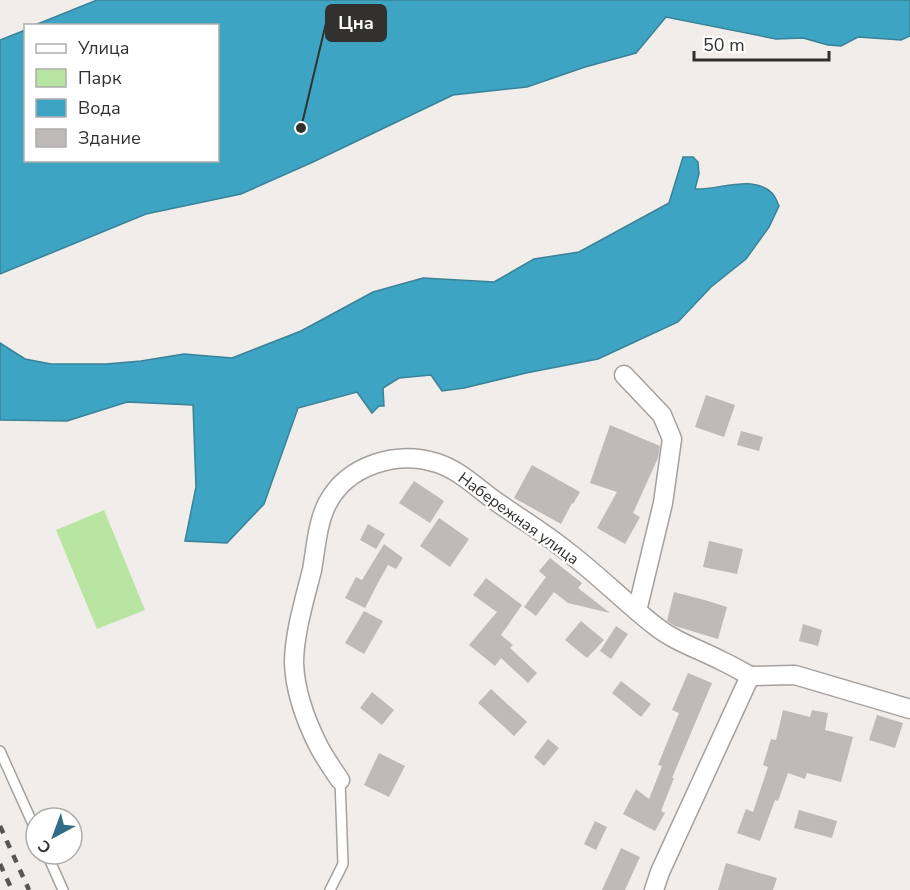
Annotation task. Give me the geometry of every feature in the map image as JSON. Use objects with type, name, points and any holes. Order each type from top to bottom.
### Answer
[{"type":"street","points":[[624,375],[662,415],[672,440],[663,503],[637,611]]},
{"type":"street","name":"Набережная улица","points":[[339,780],[318,746],[300,701],[294,664],[296,640],[319,527],[328,503],[343,483],[357,471],[372,464],[422,460],[460,474],[567,551],[671,638],[750,676]]},
{"type":"street","points":[[654,890],[660,872],[750,676],[795,675],[910,709]]},
{"type":"lane","points":[[0,751],[25,806]]},
{"type":"lane","points":[[330,890],[343,864],[339,780]]},
{"type":"lane","points":[[52,866],[63,890]]},
{"type":"green space","points":[[104,510],[145,610],[97,629],[56,530]]},
{"type":"water","points":[[97,0],[910,0],[910,36],[901,40],[858,37],[841,46],[803,38],[776,39],[666,17],[636,53],[585,67],[527,87],[453,95],[241,194],[146,214],[0,274],[0,40],[24,30],[24,162],[219,162],[219,24],[37,24]]},
{"type":"water","points":[[683,157],[693,157],[698,162],[699,174],[695,189],[755,184],[772,193],[779,206],[769,227],[746,259],[711,287],[678,322],[598,359],[464,388],[442,391],[431,375],[399,378],[383,388],[384,406],[379,406],[372,413],[357,392],[298,408],[264,504],[227,543],[185,541],[196,487],[193,405],[127,402],[67,421],[0,420],[0,343],[25,359],[51,364],[106,364],[184,354],[232,358],[301,331],[373,292],[423,278],[494,282],[534,259],[579,252],[669,203]]},
{"type":"building","points":[[706,395],[735,405],[724,437],[695,427]]},
{"type":"building","points":[[610,425],[660,446],[658,458],[633,513],[640,517],[625,544],[597,528],[617,492],[590,483]]},
{"type":"building","points":[[741,431],[763,437],[759,451],[737,445]]},
{"type":"building","points":[[532,465],[580,492],[561,524],[514,498]]},
{"type":"building","points":[[414,481],[444,501],[430,523],[399,503]]},
{"type":"building","points":[[439,518],[469,539],[450,567],[420,546]]},
{"type":"building","points":[[368,524],[385,534],[376,549],[360,540]]},
{"type":"building","points":[[709,541],[743,549],[737,574],[703,567]]},
{"type":"building","points":[[384,544],[403,558],[396,569],[388,565],[365,608],[345,598],[356,577],[362,580]]},
{"type":"building","points":[[550,558],[582,583],[578,588],[610,613],[568,603],[554,592],[536,616],[524,607],[546,577],[539,571]]},
{"type":"building","points":[[486,578],[522,605],[501,635],[513,645],[510,648],[537,673],[528,683],[501,658],[495,666],[469,645],[497,612],[473,595]]},
{"type":"building","points":[[674,592],[727,607],[718,639],[675,626],[667,621]]},
{"type":"building","points":[[364,611],[383,621],[364,654],[345,643]]},
{"type":"building","points":[[581,621],[604,640],[587,658],[565,640]]},
{"type":"building","points":[[803,624],[822,630],[818,646],[799,641]]},
{"type":"building","points":[[616,626],[628,634],[611,659],[600,651]]},
{"type":"building","points":[[688,673],[712,683],[672,778],[674,778],[661,811],[665,813],[655,831],[623,814],[636,789],[649,799],[662,766],[658,765],[679,713],[672,710]]},
{"type":"building","points":[[621,681],[651,704],[641,717],[612,693]]},
{"type":"building","points":[[491,689],[527,722],[514,736],[478,703]]},
{"type":"building","points":[[372,692],[394,710],[382,725],[360,708]]},
{"type":"building","points":[[783,710],[810,717],[812,710],[828,713],[825,730],[853,737],[841,782],[807,773],[805,779],[788,773],[760,841],[737,833],[746,809],[753,812],[768,767],[763,765],[771,739],[776,740]]},
{"type":"building","points":[[877,715],[903,723],[895,748],[869,740]]},
{"type":"building","points":[[548,739],[559,748],[544,766],[534,757]]},
{"type":"building","points":[[379,753],[405,766],[389,797],[364,785]]},
{"type":"building","points":[[799,810],[837,821],[832,838],[794,828]]},
{"type":"building","points":[[595,821],[607,827],[596,850],[584,844]]},
{"type":"building","points":[[621,848],[640,857],[625,890],[602,890]]},
{"type":"building","points":[[726,863],[777,878],[773,890],[718,890]]},
{"type":"railway","points":[[0,826],[29,890]]},
{"type":"railway","points":[[0,864],[12,890]]},
{"type":"place","name":"Цна","points":[[301,128]]}]
